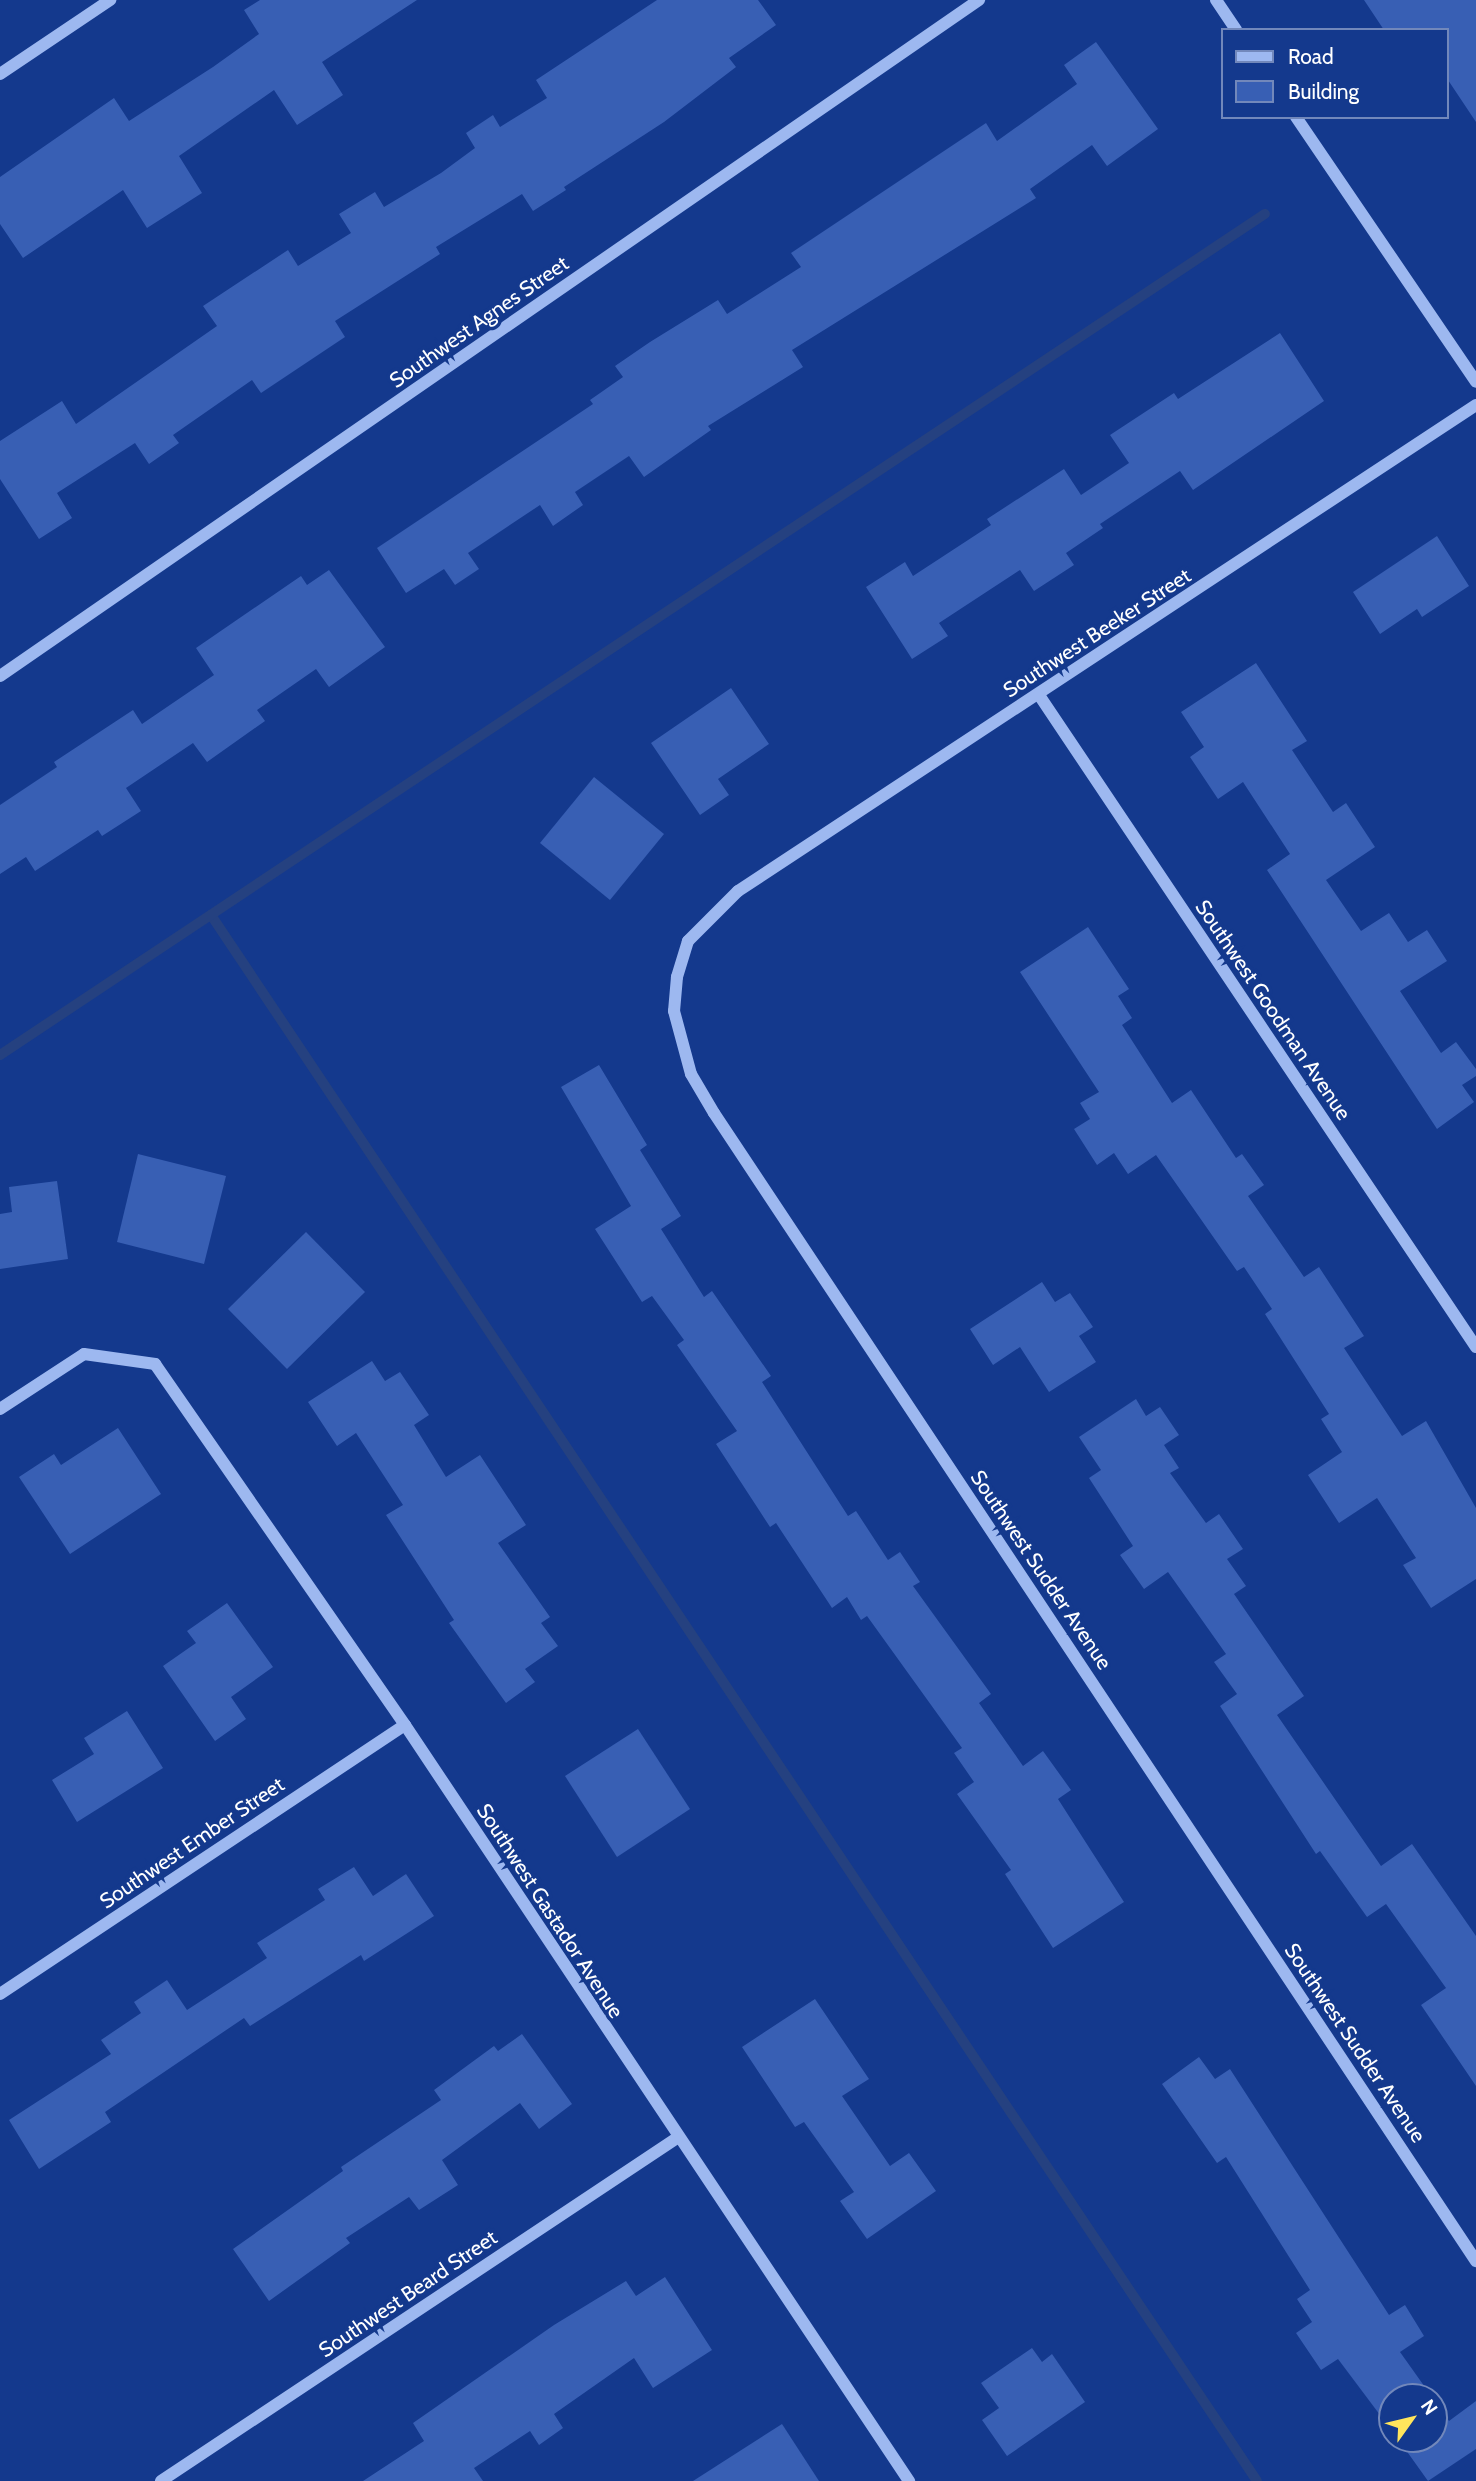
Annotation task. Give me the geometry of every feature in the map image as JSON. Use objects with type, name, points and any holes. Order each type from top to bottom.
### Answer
[{"type":"street","points":[[0,74],[110,0]]},
{"type":"street","name":"Southwest Agnes Street","points":[[0,676],[979,0]]},
{"type":"street","points":[[1216,0],[1235,28]]},
{"type":"street","points":[[1297,119],[1476,382]]},
{"type":"street","name":"Southwest Beeker Street","points":[[738,891],[1476,405]]},
{"type":"street","name":"Southwest Goodman Avenue","points":[[1039,695],[1476,1347]]},
{"type":"street","name":"Southwest Sudder Avenue","points":[[738,891],[688,941],[677,977],[674,1011],[691,1073],[1476,2261]]},
{"type":"street","name":"Southwest Gastador Avenue","points":[[0,1409],[84,1354],[155,1364],[405,1725],[677,2138],[909,2481]]},
{"type":"street","name":"Southwest Ember Street","points":[[0,1994],[405,1725]]},
{"type":"street","name":"Southwest Beard Street","points":[[161,2481],[677,2138]]},
{"type":"building","points":[[260,0],[417,0],[322,62],[343,95],[297,125],[274,90],[179,156],[202,193],[147,228],[123,190],[23,258],[0,224],[0,177],[114,98],[129,121],[213,67],[259,34],[244,10]]},
{"type":"building","points":[[657,0],[758,0],[776,25],[729,58],[736,67],[664,122],[564,187],[566,190],[533,211],[522,194],[436,247],[440,254],[335,321],[345,337],[261,393],[252,380],[173,435],[179,443],[149,464],[135,443],[57,493],[72,518],[39,539],[0,479],[0,441],[62,401],[76,424],[217,326],[203,306],[288,250],[298,266],[351,233],[339,214],[375,192],[384,207],[441,173],[475,148],[466,133],[493,115],[500,127],[547,98],[536,80]]},
{"type":"building","points":[[1364,0],[1476,0],[1476,122],[1448,80],[1448,28],[1383,28]]},
{"type":"building","points":[[1096,42],[1158,129],[1107,166],[1092,145],[1030,189],[1036,198],[792,350],[803,367],[708,426],[711,430],[644,477],[629,456],[575,492],[583,505],[553,526],[540,505],[468,553],[479,569],[455,585],[444,569],[406,593],[377,548],[593,404],[590,400],[623,377],[615,366],[650,342],[718,300],[727,314],[801,267],[791,253],[986,123],[997,141],[1077,84],[1064,65]]},
{"type":"building","points":[[1280,333],[1324,401],[1193,490],[1180,471],[1100,524],[1103,528],[1066,553],[1074,565],[1034,591],[1020,570],[939,623],[948,636],[912,659],[866,587],[905,562],[913,576],[991,525],[987,519],[1064,469],[1081,495],[1129,463],[1110,435],[1174,393],[1178,399]]},
{"type":"building","points":[[1437,536],[1469,586],[1422,617],[1417,609],[1380,634],[1353,592]]},
{"type":"building","points":[[329,570],[385,647],[329,687],[316,669],[257,710],[265,721],[207,762],[193,743],[126,788],[141,811],[102,836],[98,830],[35,871],[26,857],[0,874],[0,805],[57,767],[54,762],[133,710],[142,724],[214,675],[196,648],[301,576],[307,585]]},
{"type":"building","points":[[1256,663],[1307,741],[1292,750],[1333,812],[1346,803],[1375,847],[1326,880],[1361,931],[1389,913],[1408,942],[1427,930],[1447,961],[1400,991],[1441,1053],[1456,1042],[1476,1069],[1476,1076],[1462,1085],[1474,1102],[1437,1129],[1267,870],[1290,854],[1243,782],[1218,799],[1190,757],[1204,747],[1181,712]]},
{"type":"building","points":[[731,688],[769,744],[718,779],[729,795],[700,815],[651,743]]},
{"type":"building","points":[[594,777],[664,834],[610,900],[540,843]]},
{"type":"building","points":[[1088,927],[1129,989],[1118,996],[1132,1018],[1122,1025],[1172,1103],[1191,1090],[1236,1158],[1242,1154],[1264,1185],[1248,1196],[1304,1277],[1319,1267],[1364,1336],[1344,1348],[1402,1436],[1426,1421],[1476,1508],[1476,1579],[1431,1608],[1403,1565],[1416,1558],[1377,1498],[1339,1523],[1308,1475],[1342,1452],[1321,1419],[1329,1414],[1265,1314],[1272,1309],[1244,1267],[1237,1271],[1156,1155],[1128,1174],[1114,1153],[1097,1165],[1074,1129],[1090,1119],[1080,1103],[1099,1092],[1020,972]]},
{"type":"building","points":[[599,1065],[647,1145],[640,1150],[681,1216],[661,1229],[704,1297],[712,1291],[771,1376],[762,1382],[848,1516],[856,1511],[888,1560],[900,1552],[920,1582],[913,1586],[991,1694],[979,1703],[1023,1766],[1043,1751],[1071,1790],[1058,1799],[1124,1902],[1053,1948],[1005,1874],[1011,1870],[957,1794],[974,1782],[954,1753],[962,1748],[867,1616],[861,1620],[847,1597],[832,1608],[776,1523],[770,1527],[716,1444],[737,1431],[677,1345],[684,1340],[652,1296],[642,1302],[595,1229],[631,1206],[561,1087]]},
{"type":"building","points":[[138,1154],[226,1176],[204,1264],[117,1242]]},
{"type":"building","points":[[57,1181],[68,1259],[0,1269],[0,1214],[12,1212],[9,1187]]},
{"type":"building","points":[[306,1232],[365,1292],[287,1369],[228,1309]]},
{"type":"building","points":[[1042,1282],[1055,1302],[1070,1293],[1093,1327],[1079,1336],[1096,1362],[1049,1392],[1020,1347],[993,1365],[970,1329]]},
{"type":"building","points":[[372,1361],[385,1381],[400,1372],[429,1415],[414,1425],[446,1477],[480,1455],[526,1525],[498,1543],[550,1617],[541,1623],[558,1646],[525,1669],[535,1682],[506,1703],[449,1623],[454,1620],[386,1515],[403,1505],[356,1433],[337,1446],[308,1402]]},
{"type":"building","points":[[1136,1399],[1146,1416],[1160,1407],[1179,1435],[1164,1445],[1179,1468],[1170,1473],[1206,1523],[1219,1514],[1243,1549],[1227,1559],[1246,1586],[1234,1594],[1304,1696],[1277,1715],[1381,1866],[1412,1844],[1476,1936],[1476,2086],[1421,2005],[1446,1988],[1386,1904],[1367,1917],[1320,1851],[1316,1854],[1220,1706],[1237,1694],[1214,1662],[1226,1654],[1168,1572],[1144,1589],[1120,1555],[1133,1546],[1089,1478],[1101,1470],[1079,1437]]},
{"type":"building","points":[[118,1428],[161,1494],[70,1554],[19,1477],[54,1454],[61,1465]]},
{"type":"building","points":[[227,1603],[273,1667],[231,1697],[246,1719],[215,1741],[163,1666],[196,1643],[187,1631]]},
{"type":"building","points":[[127,1711],[163,1768],[77,1822],[52,1780],[94,1754],[84,1738]]},
{"type":"building","points":[[638,1729],[690,1809],[617,1857],[565,1776]]},
{"type":"building","points":[[354,1867],[373,1896],[406,1874],[434,1916],[364,1961],[361,1955],[250,2026],[244,2018],[105,2112],[111,2122],[39,2169],[9,2120],[111,2054],[101,2040],[141,2013],[134,2002],[167,1980],[187,2010],[267,1958],[257,1943],[325,1900],[318,1889]]},
{"type":"building","points":[[815,1999],[869,2079],[842,2096],[890,2166],[909,2153],[936,2191],[867,2239],[840,2201],[854,2192],[804,2122],[795,2127],[742,2047]]},
{"type":"building","points":[[522,2034],[572,2104],[539,2129],[520,2103],[442,2160],[458,2185],[419,2210],[409,2197],[346,2238],[350,2243],[269,2301],[233,2249],[343,2171],[341,2167],[441,2100],[434,2090],[494,2046],[498,2051]]},
{"type":"building","points":[[1199,2057],[1215,2079],[1230,2069],[1389,2315],[1405,2305],[1424,2336],[1400,2352],[1422,2383],[1378,2383],[1378,2412],[1338,2359],[1321,2370],[1296,2333],[1312,2322],[1297,2299],[1310,2290],[1226,2157],[1217,2163],[1162,2084]]},
{"type":"building","points":[[665,2277],[712,2350],[653,2388],[634,2358],[554,2414],[563,2428],[539,2445],[530,2431],[474,2468],[483,2481],[363,2481],[424,2441],[413,2423],[554,2325],[626,2281],[636,2296]]},
{"type":"building","points":[[1032,2348],[1042,2362],[1052,2354],[1085,2402],[1007,2456],[982,2420],[999,2408],[981,2383]]},
{"type":"building","points":[[1476,2401],[1476,2449],[1428,2481],[1408,2453],[1448,2453],[1448,2420]]},
{"type":"building","points":[[782,2424],[819,2481],[693,2481]]},
{"type":"waterway","points":[[0,1055],[1265,214]]},
{"type":"waterway","points":[[211,915],[1257,2481]]}]
